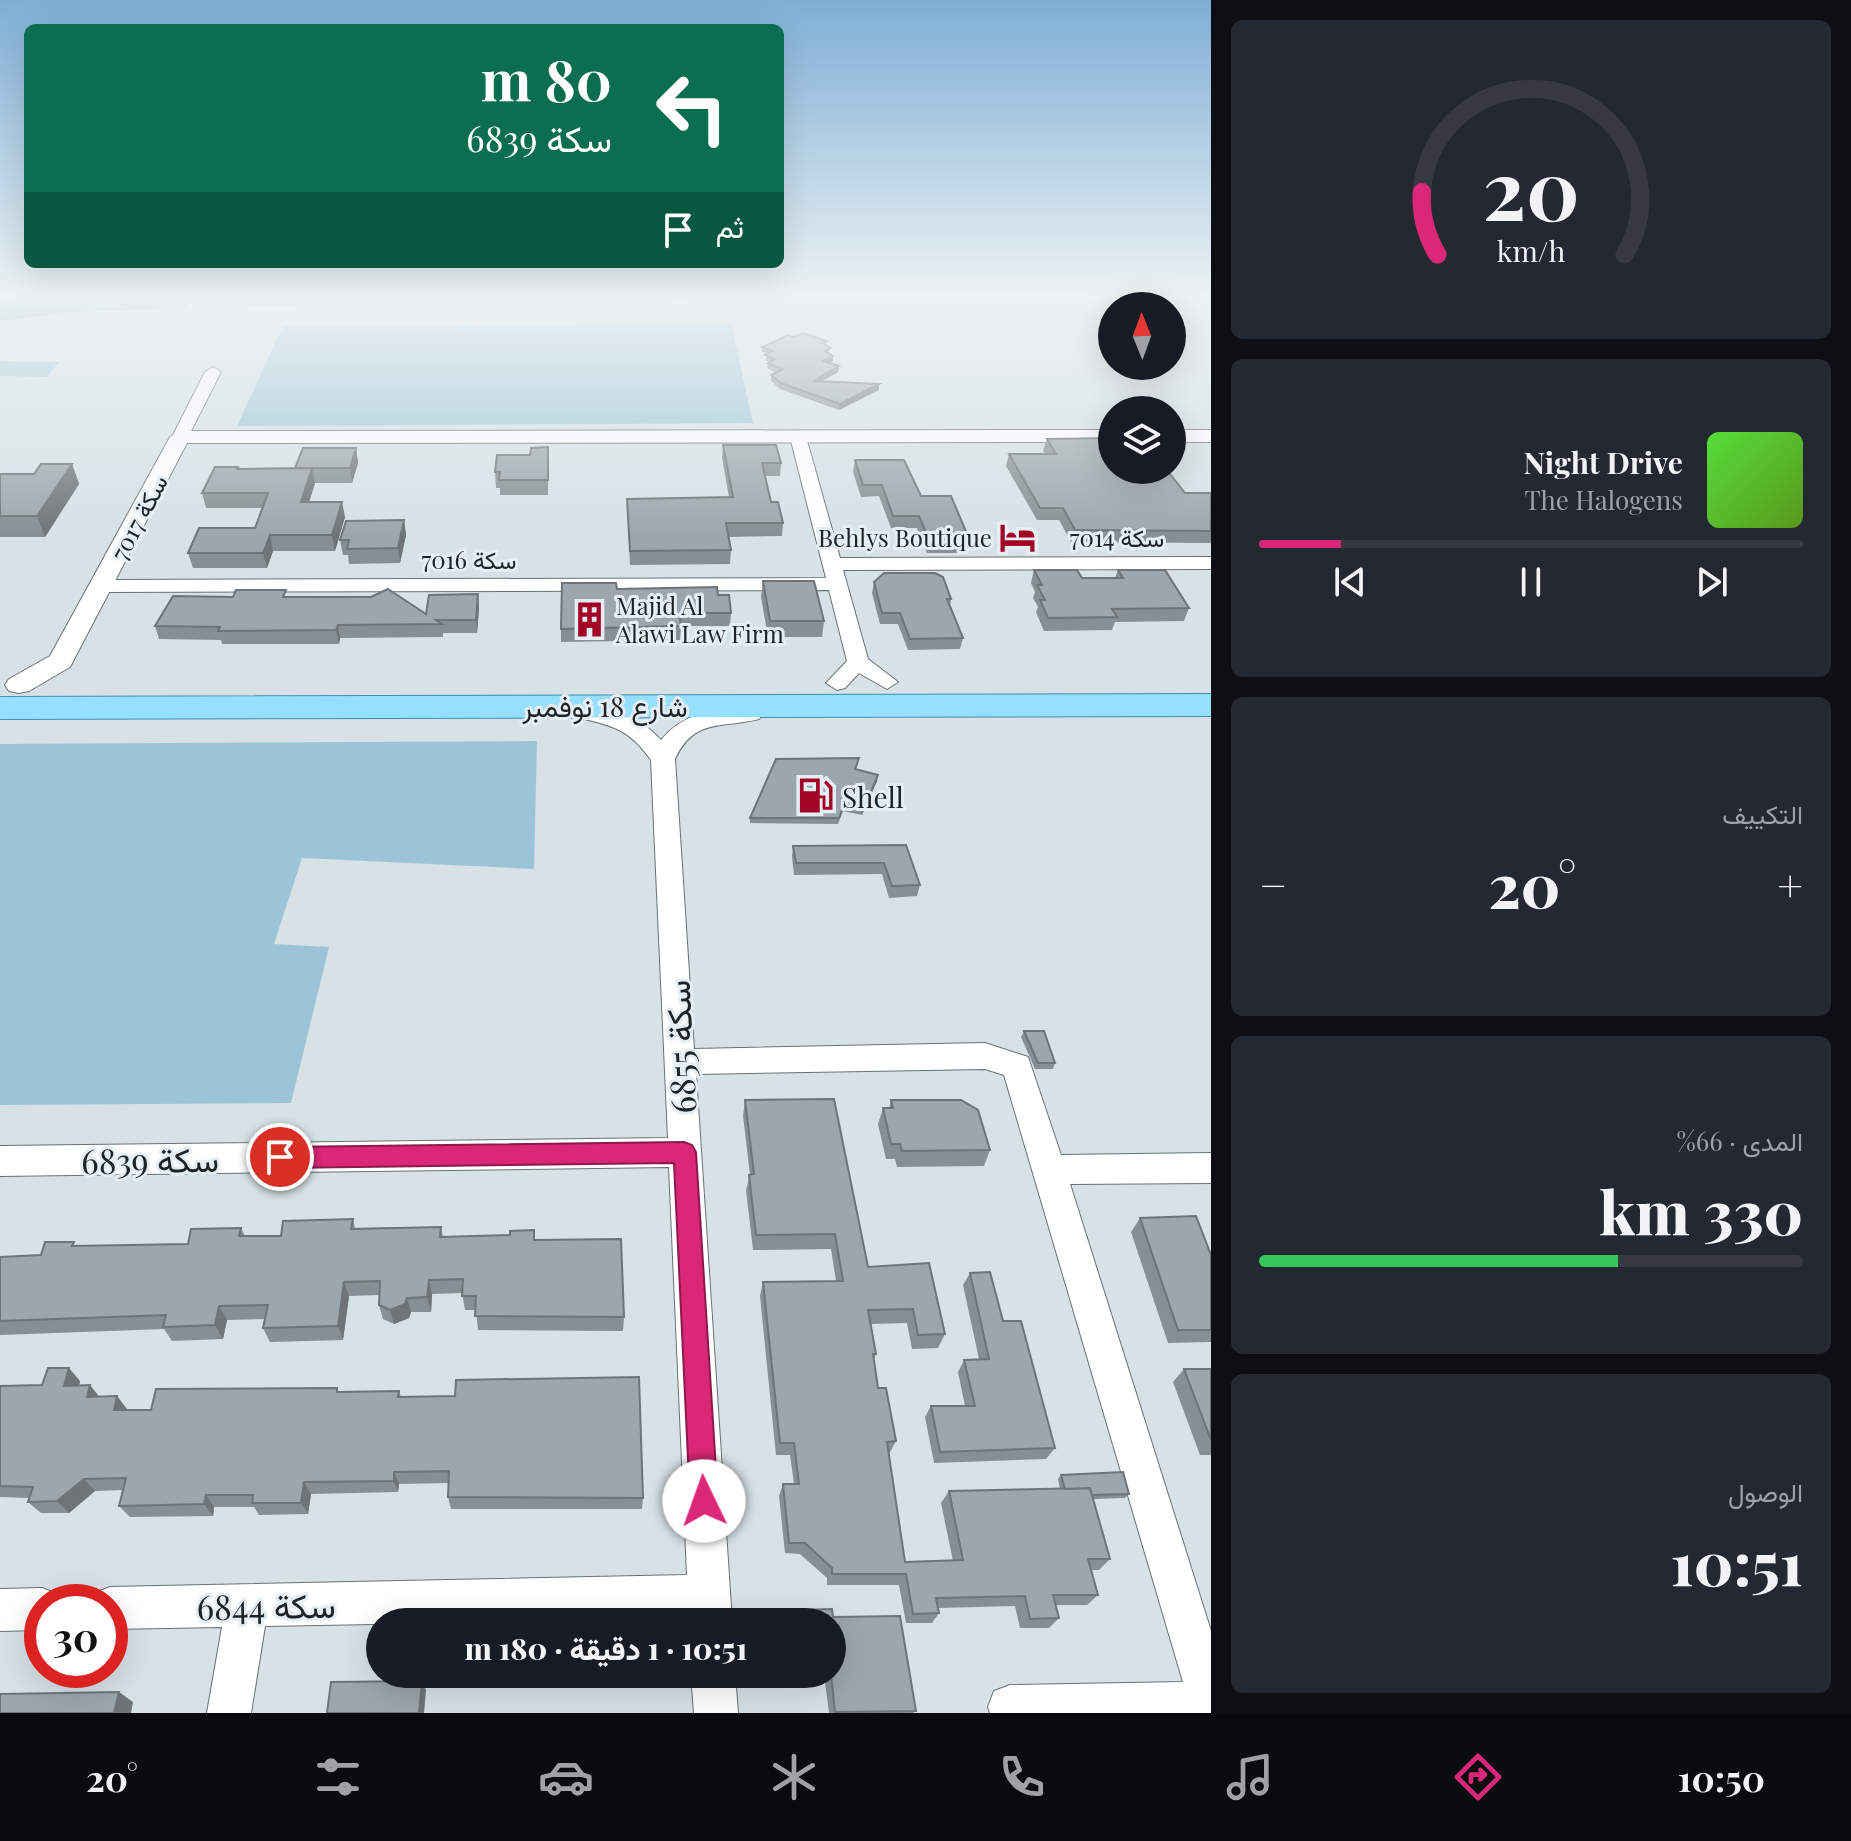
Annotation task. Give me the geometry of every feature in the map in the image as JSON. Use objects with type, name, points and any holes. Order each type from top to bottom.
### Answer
[{"type":"main road","name":"شارع 18 نوفمبر","points":[[6,692],[69,673],[854,683],[1211,682]]},
{"type":"main road","name":"شارع 18 نوفمبر","points":[[6,692],[457,705],[854,683],[1211,705]]},
{"type":"street","name":"سكة 7017","points":[[69,673],[101,586],[211,376]]},
{"type":"street","points":[[180,437],[1098,436]]},
{"type":"street","points":[[1186,436],[1211,436]]},
{"type":"street","points":[[663,759],[671,738],[700,719],[854,683],[837,584],[798,437]]},
{"type":"street","name":"سكة 7014","points":[[832,564],[1211,563]]},
{"type":"street","name":"سكة 7016","points":[[101,586],[837,584]]},
{"type":"street","points":[[457,705],[588,712],[627,721],[649,738],[663,759]]},
{"type":"street","name":"سكة 6855","points":[[663,759],[710,1608]]},
{"type":"street","points":[[679,1062],[1001,1058],[1017,1066],[1211,1703],[1010,1707]]},
{"type":"street","name":"سكة 6839","points":[[0,1161],[684,1152]]},
{"type":"street","points":[[1049,1170],[1211,1168]]},
{"type":"street","points":[[229,1713],[247,1605]]},
{"type":"street","name":"سكة 6844","points":[[128,1608],[247,1605],[594,1608]]},
{"type":"street","points":[[0,1610],[24,1609]]},
{"type":"street","points":[[714,1688],[716,1713]]},
{"type":"shaded area","points":[[260,376],[743,376],[753,423],[237,426]]},
{"type":"shaded area","points":[[537,741],[534,869],[302,858],[274,944],[329,947],[291,1103],[0,1105],[0,744]]},
{"type":"building","points":[[772,376],[822,376],[814,381],[879,384],[840,404],[781,383]]},
{"type":"building","points":[[1098,438],[1098,484],[1178,484],[1185,493],[1211,493],[1211,531],[1075,530],[1063,508],[1040,508],[1009,454],[1056,454],[1047,439]]},
{"type":"building","points":[[723,445],[776,445],[781,463],[762,463],[771,502],[778,502],[783,523],[726,523],[731,550],[630,551],[627,499],[733,497]]},
{"type":"building","points":[[548,447],[548,480],[499,480],[500,472],[495,472],[497,455],[530,455],[531,448]]},
{"type":"building","points":[[303,448],[356,448],[350,468],[295,468]]},
{"type":"building","points":[[855,460],[904,460],[921,496],[951,496],[970,541],[930,541],[919,516],[893,516],[882,485],[863,485]]},
{"type":"building","points":[[41,464],[72,464],[37,516],[0,516],[0,474],[34,474]]},
{"type":"building","points":[[215,467],[312,468],[301,502],[342,502],[332,535],[270,535],[263,553],[188,553],[199,528],[255,528],[268,493],[202,493]]},
{"type":"building","points":[[404,520],[398,548],[347,549],[349,540],[340,540],[346,521]]},
{"type":"building","points":[[1034,570],[1077,570],[1082,578],[1123,578],[1118,570],[1165,570],[1189,608],[1112,609],[1117,617],[1048,618],[1040,600],[1045,600],[1037,585],[1042,585]]},
{"type":"building","points":[[884,573],[935,573],[943,577],[951,599],[947,599],[963,638],[910,639],[900,613],[882,613],[874,582]]},
{"type":"building","points":[[763,581],[814,581],[824,621],[770,621]]},
{"type":"building","points":[[562,583],[616,583],[617,589],[717,587],[718,595],[729,595],[731,613],[679,613],[681,626],[561,629]]},
{"type":"building","points":[[388,589],[426,614],[429,595],[478,594],[476,620],[436,620],[442,624],[338,625],[336,630],[218,631],[220,627],[155,626],[173,596],[233,597],[236,590],[286,590],[283,597],[371,597]]},
{"type":"building","name":"Shell","points":[[859,758],[855,769],[878,775],[863,810],[844,805],[839,818],[750,818],[776,759]]},
{"type":"building","points":[[906,845],[920,885],[892,886],[884,863],[796,863],[793,846]]},
{"type":"building","points":[[1024,1031],[1044,1031],[1055,1063],[1038,1063]]},
{"type":"building","points":[[834,1099],[868,1267],[929,1263],[945,1334],[918,1335],[913,1309],[868,1310],[878,1388],[886,1388],[896,1441],[887,1442],[905,1562],[963,1560],[949,1491],[1090,1488],[1110,1559],[1088,1559],[1098,1595],[1053,1595],[1059,1618],[1030,1619],[1025,1596],[936,1598],[939,1613],[913,1614],[906,1574],[832,1574],[832,1568],[805,1543],[789,1543],[783,1484],[799,1484],[794,1443],[780,1443],[763,1282],[843,1281],[835,1234],[756,1235],[749,1175],[754,1174],[745,1100]]},
{"type":"building","points":[[891,1100],[961,1100],[978,1110],[990,1150],[902,1151],[900,1144],[891,1144],[883,1108],[893,1108]]},
{"type":"building","points":[[1196,1216],[1211,1255],[1211,1330],[1178,1330],[1140,1218]]},
{"type":"building","points":[[353,1219],[351,1229],[441,1227],[440,1237],[510,1235],[510,1231],[534,1230],[534,1240],[621,1239],[624,1317],[475,1316],[476,1296],[462,1296],[463,1279],[429,1280],[427,1297],[407,1298],[405,1304],[390,1310],[379,1305],[380,1281],[344,1282],[338,1326],[263,1328],[268,1305],[219,1306],[215,1325],[163,1327],[166,1315],[0,1321],[0,1257],[41,1255],[45,1242],[74,1242],[72,1246],[188,1244],[191,1229],[241,1228],[239,1236],[281,1236],[283,1221]]},
{"type":"building","points":[[990,1272],[1003,1321],[1021,1321],[1055,1448],[940,1452],[931,1406],[975,1406],[964,1360],[989,1359],[970,1273]]},
{"type":"building","points":[[48,1368],[69,1368],[64,1386],[90,1385],[87,1397],[117,1396],[114,1410],[151,1410],[156,1389],[337,1388],[337,1392],[399,1391],[398,1397],[455,1396],[456,1380],[639,1377],[643,1498],[448,1497],[449,1471],[394,1472],[394,1481],[304,1482],[301,1503],[252,1503],[253,1495],[206,1495],[204,1504],[119,1506],[126,1478],[84,1479],[57,1501],[28,1502],[33,1487],[0,1486],[0,1386],[42,1385]]},
{"type":"building","points":[[1184,1369],[1211,1369],[1211,1440]]},
{"type":"building","points":[[1123,1472],[1129,1494],[1092,1495],[1090,1488],[1065,1489],[1061,1475]]},
{"type":"building","points":[[900,1616],[916,1711],[835,1712],[832,1688],[846,1688],[846,1617]]},
{"type":"building","points":[[331,1682],[366,1682],[366,1688],[421,1688],[419,1713],[327,1713]]},
{"type":"building","points":[[119,1692],[114,1713],[0,1713],[0,1694]]},
{"type":"place","name":"Behlys Boutique","points":[[1018,537]]},
{"type":"place","name":"Majid Al Alawi Law Firm","points":[[590,619]]},
{"type":"place","name":"Shell","points":[[816,796]]},
{"type":"route","points":[[280,1157],[684,1152],[704,1501]]}]
